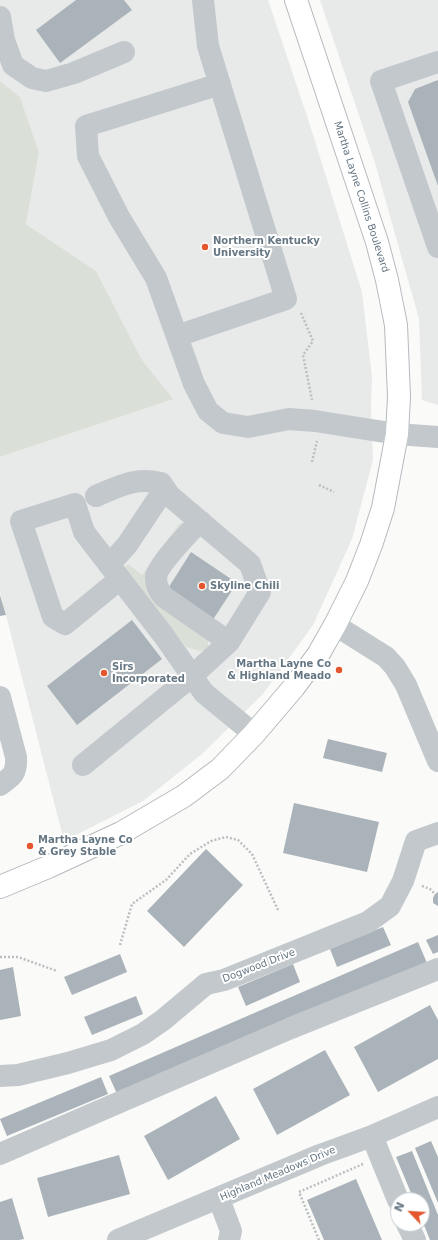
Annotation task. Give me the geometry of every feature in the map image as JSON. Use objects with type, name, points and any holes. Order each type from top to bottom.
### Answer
[{"type":"main road","name":"Martha Layne Collins Boulevard","points":[[0,888],[121,834],[184,796],[220,769],[254,734],[294,687],[318,655],[357,581],[374,538],[383,508],[397,434],[399,397],[396,332],[387,280],[377,242],[296,0]]},
{"type":"street","points":[[177,336],[286,299],[208,46],[202,0]]},
{"type":"street","points":[[0,17],[4,40],[13,65],[32,78],[46,81],[74,73],[124,52]]},
{"type":"street","points":[[438,62],[382,81],[438,248]]},
{"type":"street","points":[[220,84],[86,126],[88,156],[119,217],[156,278],[194,384],[208,411],[223,423],[248,427],[289,419],[315,421],[397,434],[438,437]]},
{"type":"street","points":[[83,764],[192,676],[229,642],[260,592],[250,564],[170,496],[161,483],[149,480],[128,482],[96,496]]},
{"type":"street","points":[[170,496],[158,497],[127,545],[114,572],[65,624],[53,618],[21,521],[75,504],[84,532],[114,572],[164,636],[204,693],[254,734]]},
{"type":"street","points":[[200,521],[166,560],[156,576],[157,588],[164,597],[229,642]]},
{"type":"street","points":[[335,625],[386,657],[395,667],[406,685],[438,762]]},
{"type":"street","points":[[0,697],[17,766],[13,776],[0,785]]},
{"type":"street","name":"Dogwood Drive","points":[[0,1076],[18,1075],[68,1063],[111,1050],[143,1034],[163,1020],[206,984],[224,980],[368,922],[390,906],[403,881],[416,841],[438,833]]},
{"type":"street","points":[[0,1154],[291,1028],[438,969]]},
{"type":"street","name":"Highland Meadows Drive","points":[[118,1240],[219,1199],[320,1155],[436,1113]]},
{"type":"street","points":[[372,1136],[382,1156],[395,1192]]},
{"type":"street","points":[[219,1199],[231,1231],[229,1240]]},
{"type":"path","points":[[299,306],[312,341],[303,355],[312,404]]},
{"type":"path","points":[[312,462],[318,436]]},
{"type":"path","points":[[319,485],[334,492]]},
{"type":"path","points":[[120,946],[132,904],[166,880],[190,854],[211,841],[226,837],[238,840],[252,854],[278,910]]},
{"type":"path","points":[[0,957],[18,957],[57,971]]},
{"type":"path","points":[[319,1240],[299,1192],[382,1156]]},
{"type":"shaded area","points":[[0,0],[268,0],[309,122],[362,292],[372,377],[371,407],[373,460],[352,539],[313,625],[263,694],[202,754],[143,801],[64,841],[0,592],[0,457],[172,399],[142,360],[96,271],[26,224],[39,152],[20,97],[0,81]]},
{"type":"shaded area","points":[[320,0],[438,0],[438,405],[422,400],[419,319],[375,163]]},
{"type":"shaded area","points":[[0,81],[20,97],[39,152],[26,224],[96,271],[142,360],[173,399],[0,457]]},
{"type":"shaded area","points":[[180,523],[184,523],[148,573],[208,638],[208,649],[200,651],[186,647],[124,568],[128,564],[142,575]]},
{"type":"building","points":[[76,0],[124,0],[132,10],[60,63],[36,30]]},
{"type":"building","points":[[438,80],[438,186],[408,102],[415,89]]},
{"type":"building","name":"Skyline Chili","points":[[191,552],[237,583],[212,621],[167,590]]},
{"type":"building","points":[[0,595],[6,615],[0,616]]},
{"type":"building","name":"Sirs Incorporated","points":[[132,620],[162,659],[77,725],[47,686]]},
{"type":"building","points":[[328,739],[387,753],[382,772],[323,758]]},
{"type":"building","points":[[294,803],[379,822],[367,872],[283,853]]},
{"type":"building","points":[[206,849],[243,885],[184,947],[147,911]]},
{"type":"building","points":[[438,892],[438,906],[433,903],[433,898]]},
{"type":"building","points":[[383,927],[391,945],[337,967],[330,949]]},
{"type":"building","points":[[438,935],[438,952],[433,954],[426,940]]},
{"type":"building","points":[[418,942],[427,963],[118,1096],[109,1076]]},
{"type":"building","points":[[120,954],[127,972],[72,995],[64,977]]},
{"type":"building","points":[[293,964],[300,982],[246,1006],[238,987]]},
{"type":"building","points":[[13,967],[21,1016],[0,1020],[0,970]]},
{"type":"building","points":[[136,996],[143,1014],[92,1035],[84,1017]]},
{"type":"building","points":[[430,1005],[438,1020],[438,1059],[378,1092],[354,1047]]},
{"type":"building","points":[[325,1050],[350,1095],[277,1135],[253,1089]]},
{"type":"building","points":[[101,1077],[108,1094],[7,1136],[0,1119]]},
{"type":"building","points":[[216,1096],[240,1139],[168,1180],[144,1136]]},
{"type":"building","points":[[431,1141],[438,1157],[438,1203],[415,1148]]},
{"type":"building","points":[[412,1151],[429,1192],[411,1192],[396,1157]]},
{"type":"building","points":[[119,1155],[130,1194],[48,1217],[37,1178]]},
{"type":"building","points":[[356,1179],[382,1240],[324,1240],[307,1200]]},
{"type":"building","points":[[430,1195],[438,1215],[438,1240],[430,1240],[427,1232],[430,1232]]},
{"type":"building","points":[[12,1198],[24,1239],[0,1240],[0,1202]]},
{"type":"place","name":"Northern Kentucky University","points":[[205,247]]},
{"type":"place","name":"Skyline Chili","points":[[202,586]]},
{"type":"place","name":"Martha Layne Co & Highland Meado","points":[[339,670]]},
{"type":"place","name":"Sirs Incorporated","points":[[104,673]]},
{"type":"place","name":"Martha Layne Co & Grey Stable","points":[[30,846]]}]
